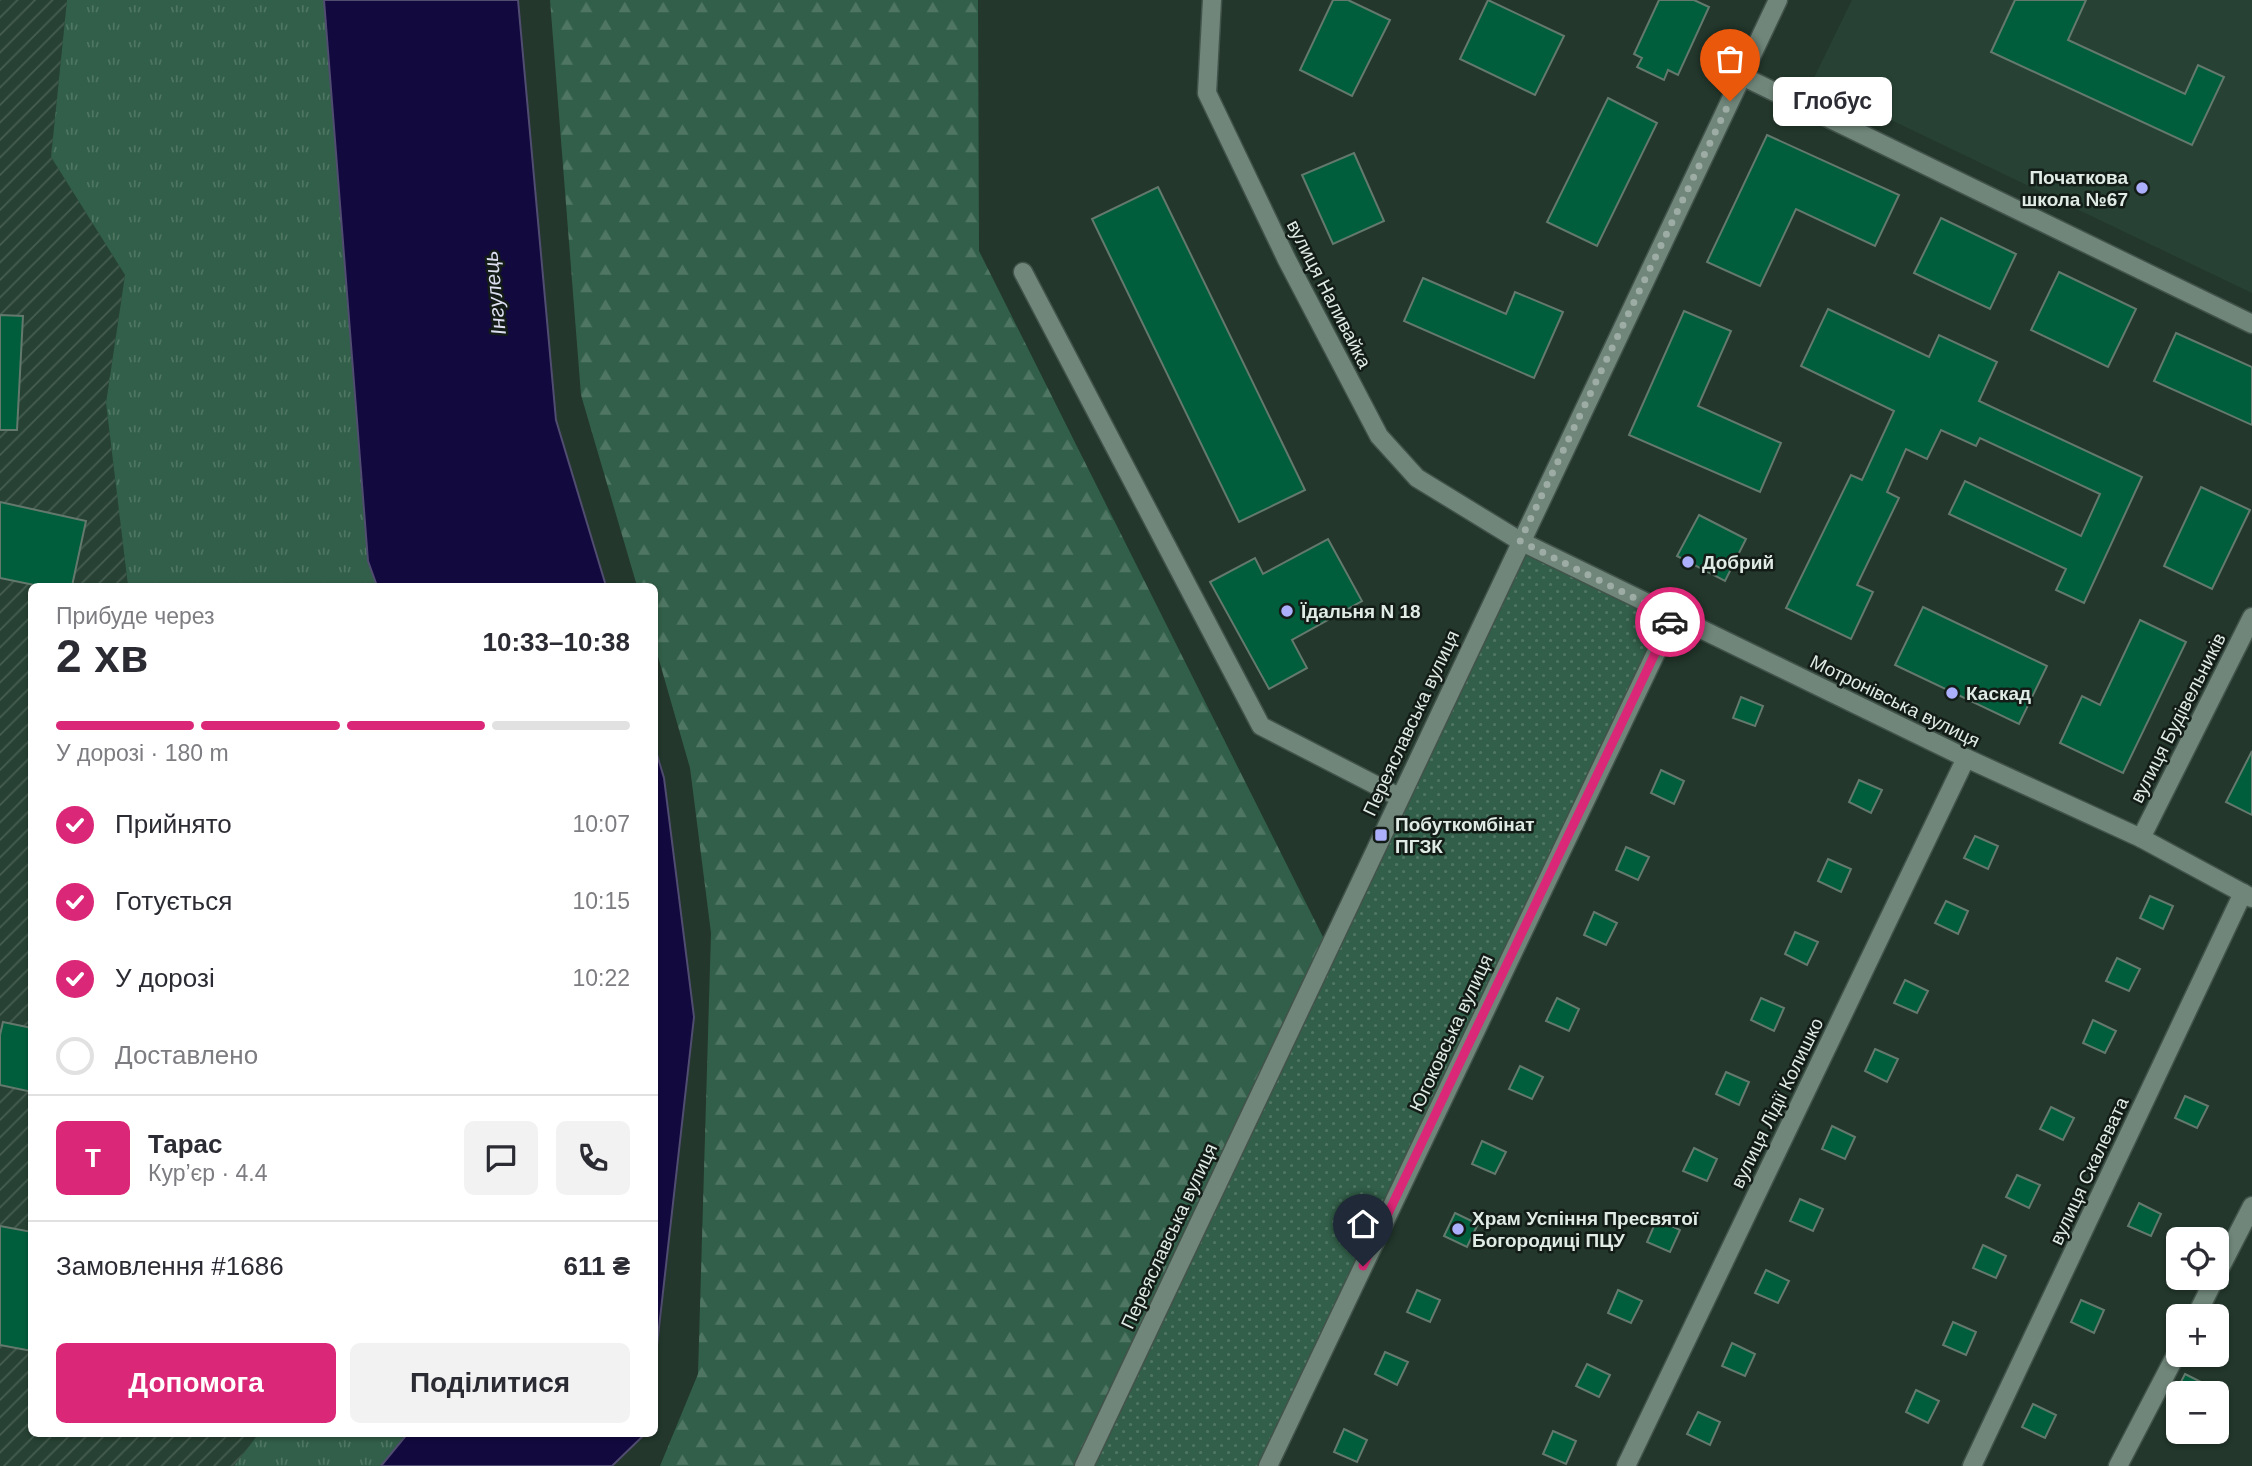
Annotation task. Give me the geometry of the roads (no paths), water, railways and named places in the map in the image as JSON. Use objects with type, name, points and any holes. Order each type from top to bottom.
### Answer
[{"type":"street","name":"вулиця Наливайка","points":[[1212,0],[1207,93],[1287,260],[1378,436],[1418,478],[1520,541]]},
{"type":"street","name":"Переяславська вулиця","points":[[1084,1466],[1778,0]]},
{"type":"street","points":[[1742,76],[2252,324]]},
{"type":"street","points":[[1023,272],[1261,726],[1399,797]]},
{"type":"street","name":"Мотронівська вулиця","points":[[1520,541],[1966,758],[2141,838],[2248,895]]},
{"type":"street","name":"Югоковська вулиця","points":[[1268,1466],[1673,617]]},
{"type":"street","name":"вулиця Будівельників","points":[[2141,838],[2252,617]]},
{"type":"street","name":"вулиця Лідії Колишко","points":[[1626,1466],[1966,758]]},
{"type":"street","name":"вулиця Скалевата","points":[[1972,1466],[2248,895]]},
{"type":"street","points":[[2229,1251],[2252,1206]]},
{"type":"street","points":[[2118,1466],[2170,1367]]},
{"type":"water","name":"Інгулець","points":[[324,0],[518,0],[556,420],[605,583],[376,583],[368,561]]},
{"type":"water","points":[[658,758],[664,778],[694,1017],[658,1336]]},
{"type":"water","points":[[405,1437],[642,1437],[612,1466],[381,1466]]},
{"type":"place","name":"Глобус","points":[[1730,101]]},
{"type":"place","name":"Початкова школа №67","points":[[2142,188]]},
{"type":"place","name":"Добрий","points":[[1688,562]]},
{"type":"place","name":"Їдальня N 18","points":[[1287,611]]},
{"type":"place","name":"Каскад","points":[[1952,693]]},
{"type":"place","name":"Побуткомбінат ПГЗК","points":[[1381,835]]},
{"type":"place","name":"Храм Успіння Пресвятої Богородиці ПЦУ","points":[[1458,1229]]}]
